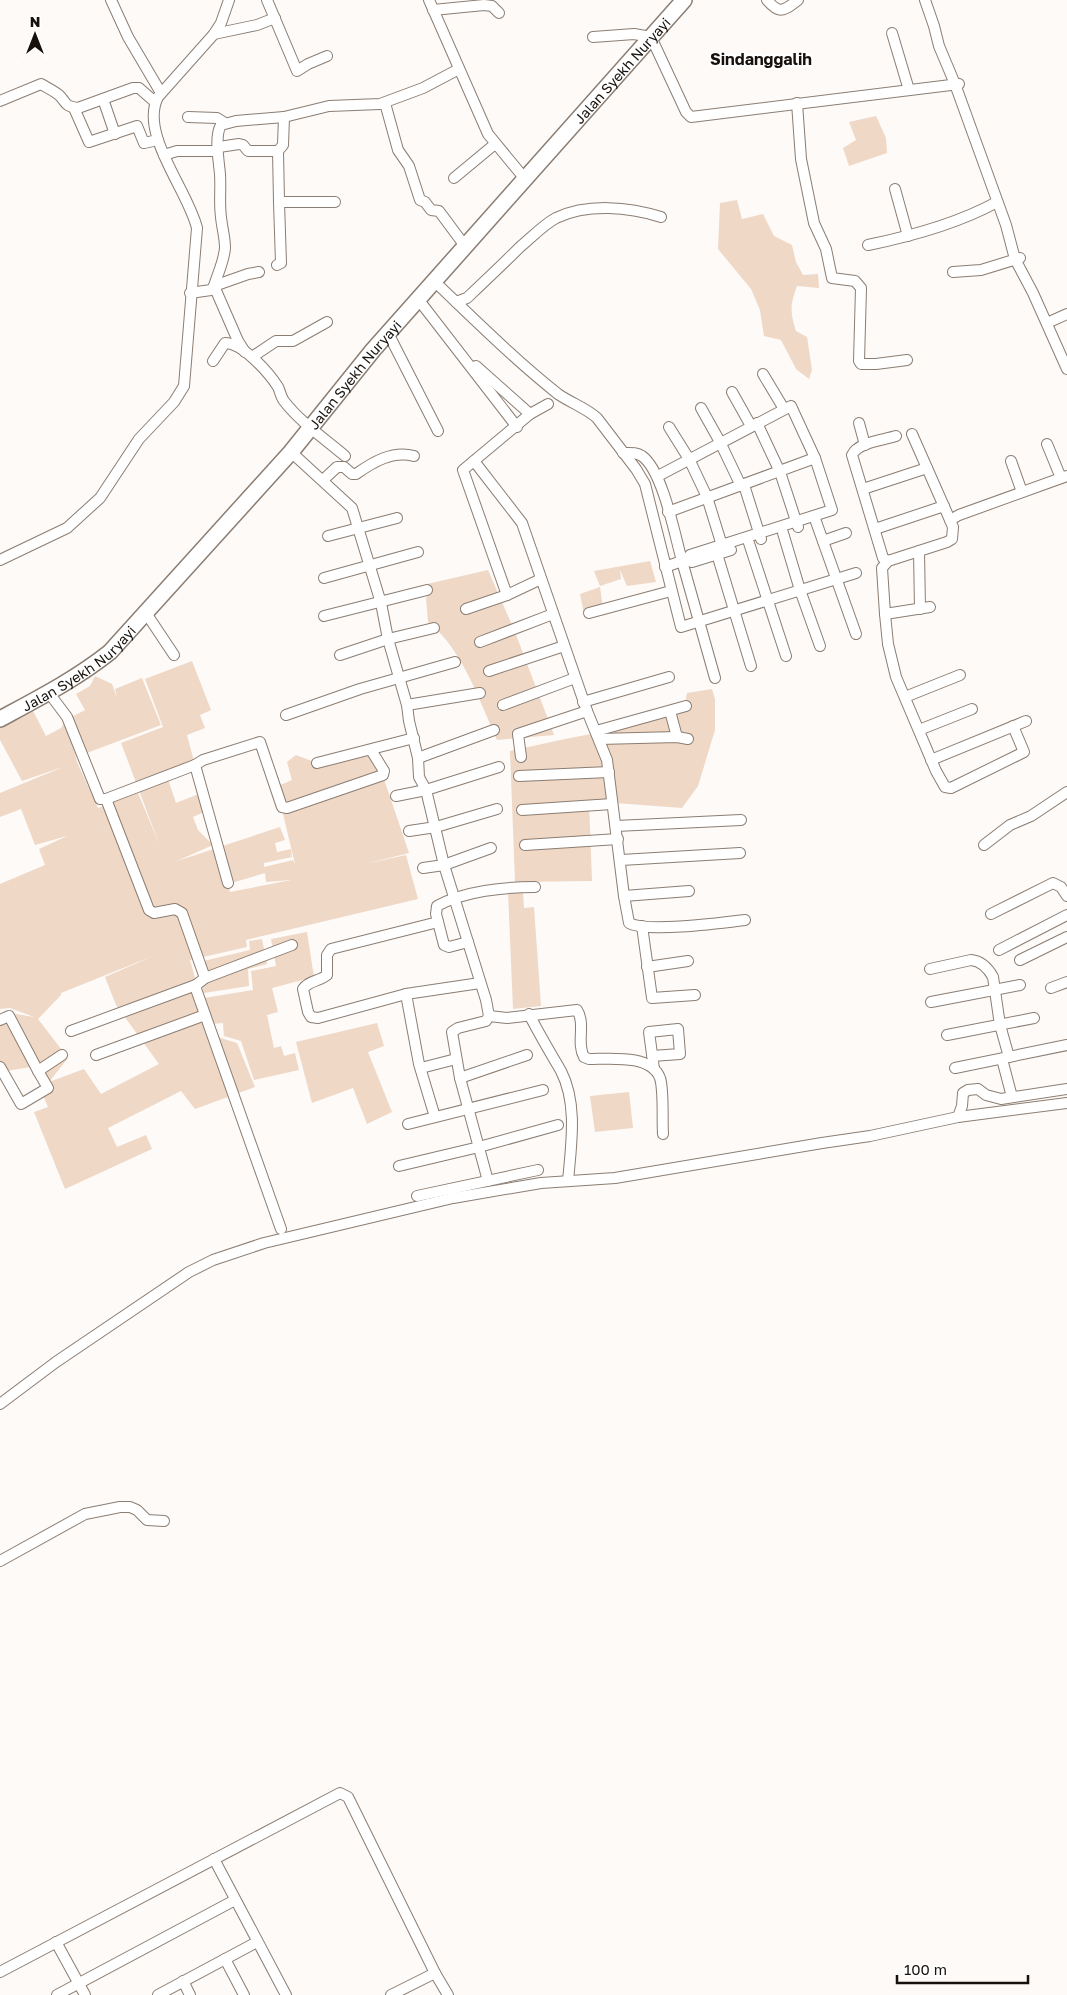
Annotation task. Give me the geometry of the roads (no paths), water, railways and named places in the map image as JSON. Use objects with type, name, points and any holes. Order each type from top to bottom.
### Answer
[{"type":"main road","name":"Jalan Syekh Nuryayi","points":[[0,718],[49,693],[87,670],[110,652],[291,452],[388,333],[684,0]]},
{"type":"street","points":[[111,0],[128,37],[161,93]]},
{"type":"street","points":[[0,560],[67,528],[100,498],[138,439],[174,402],[184,386],[194,292],[197,228],[188,203],[158,140],[154,109],[155,102],[161,93],[214,34],[221,23],[229,0]]},
{"type":"street","points":[[267,0],[297,71],[327,56]]},
{"type":"street","points":[[767,0],[779,11],[785,10],[798,0]]},
{"type":"street","points":[[925,0],[939,46],[957,84],[1018,258],[1067,369]]},
{"type":"street","points":[[499,13],[492,6],[484,5],[431,5],[482,122],[495,144],[525,179]]},
{"type":"street","points":[[214,34],[257,25],[275,18]]},
{"type":"street","points":[[593,36],[634,34],[651,37],[686,112],[691,116],[957,84]]},
{"type":"street","points":[[892,34],[909,90]]},
{"type":"street","points":[[188,117],[217,118],[225,123],[284,117],[329,106],[385,102],[423,88],[459,69]]},
{"type":"street","points":[[0,101],[41,84],[59,96],[65,105],[74,108],[138,88],[155,102]]},
{"type":"street","points":[[103,99],[115,134]]},
{"type":"street","points":[[385,102],[398,151],[409,166],[420,200],[425,202],[431,210],[439,211],[465,246]]},
{"type":"street","points":[[797,103],[801,159],[814,224],[826,249],[832,278],[855,281],[860,288],[859,361],[861,364],[876,364],[906,360]]},
{"type":"street","points":[[74,108],[88,142],[137,126],[144,143],[158,140]]},
{"type":"street","points":[[278,264],[281,263],[278,151],[283,145],[284,117]]},
{"type":"street","points":[[194,292],[211,290],[224,261],[225,248],[221,218],[218,130],[225,123]]},
{"type":"street","points":[[164,155],[177,151],[218,149],[239,144],[243,145],[248,151],[278,151]]},
{"type":"street","points":[[454,178],[495,144]]},
{"type":"street","points":[[895,189],[908,236]]},
{"type":"street","points":[[279,202],[335,202]]},
{"type":"street","points":[[868,245],[946,225],[998,202]]},
{"type":"street","points":[[456,302],[467,298],[531,238],[555,219],[587,209],[611,208],[648,213],[661,217]]},
{"type":"street","points":[[953,272],[981,270],[1018,258]]},
{"type":"street","points":[[214,286],[259,272]]},
{"type":"street","points":[[434,281],[516,358],[560,396],[590,412],[597,418],[645,484],[680,628],[856,573]]},
{"type":"street","points":[[214,286],[249,355]]},
{"type":"street","points":[[418,299],[517,427]]},
{"type":"street","points":[[1047,323],[1067,314]]},
{"type":"street","points":[[249,355],[277,341],[293,341],[327,322]]},
{"type":"street","points":[[388,333],[438,431]]},
{"type":"street","points":[[213,362],[225,343],[232,344],[249,355],[277,385],[284,401],[311,428],[345,456]]},
{"type":"street","points":[[456,348],[530,414]]},
{"type":"street","points":[[763,374],[784,409]]},
{"type":"street","points":[[732,392],[754,425],[780,472],[797,525]]},
{"type":"street","points":[[507,595],[463,470],[517,427],[530,414],[548,404]]},
{"type":"street","points":[[658,476],[791,406],[815,458],[832,510],[815,519],[721,550]]},
{"type":"street","points":[[701,408],[742,486],[760,536]]},
{"type":"street","points":[[859,423],[865,445]]},
{"type":"street","points":[[670,427],[707,497],[721,550],[733,612],[751,666]]},
{"type":"street","points":[[912,434],[953,527],[952,539],[888,561],[882,568],[888,644],[896,677],[931,760],[943,784],[951,788],[1024,752],[1013,726]]},
{"type":"street","points":[[888,561],[883,558],[852,455],[855,450],[865,445],[896,436]]},
{"type":"street","points":[[950,520],[1064,477],[1047,444]]},
{"type":"street","points":[[291,452],[350,504],[381,603],[388,639],[407,705],[418,758],[419,777],[426,790],[444,865],[489,1016],[486,1022],[458,1028],[452,1032],[460,1078],[488,1181]]},
{"type":"street","points":[[623,453],[635,453],[643,456],[658,476],[684,561],[715,678]]},
{"type":"street","points":[[323,480],[337,467],[344,467],[352,474],[358,473],[375,462],[393,455],[404,454],[414,456]]},
{"type":"street","points":[[668,512],[815,458]]},
{"type":"street","points":[[1010,460],[1022,492]]},
{"type":"street","points":[[474,461],[522,523],[585,707],[607,760],[629,922],[642,926],[684,926],[744,920]]},
{"type":"street","points":[[863,489],[928,468]]},
{"type":"street","points":[[875,529],[944,506]]},
{"type":"street","points":[[328,536],[396,518]]},
{"type":"street","points":[[815,519],[856,634]]},
{"type":"street","points":[[665,567],[684,561],[690,555],[749,543],[760,536],[783,533],[797,525]]},
{"type":"street","points":[[783,533],[800,590],[820,646]]},
{"type":"street","points":[[823,541],[846,533]]},
{"type":"street","points":[[749,543],[786,656]]},
{"type":"street","points":[[885,614],[925,608],[919,551]]},
{"type":"street","points":[[324,578],[418,552]]},
{"type":"street","points":[[466,609],[507,595],[541,579]]},
{"type":"street","points":[[324,616],[427,590]]},
{"type":"street","points":[[589,613],[671,591]]},
{"type":"street","points":[[146,613],[174,655]]},
{"type":"street","points":[[480,642],[553,614]]},
{"type":"street","points":[[340,655],[388,639],[434,628]]},
{"type":"street","points":[[489,672],[564,646]]},
{"type":"street","points":[[286,715],[360,689],[455,662]]},
{"type":"street","points":[[905,697],[960,675]]},
{"type":"street","points":[[521,757],[518,734],[585,707],[669,677]]},
{"type":"street","points":[[503,705],[575,678]]},
{"type":"street","points":[[49,693],[67,717],[100,799],[106,799],[195,765],[203,760],[260,742],[282,806],[287,808],[383,775],[384,772],[371,750]]},
{"type":"street","points":[[407,705],[480,694]]},
{"type":"street","points":[[598,735],[686,706]]},
{"type":"street","points":[[919,730],[972,709]]},
{"type":"street","points":[[670,710],[677,737]]},
{"type":"street","points":[[931,760],[1026,721]]},
{"type":"street","points":[[418,758],[494,730]]},
{"type":"street","points":[[598,735],[677,737],[688,739]]},
{"type":"street","points":[[317,763],[414,738]]},
{"type":"street","points":[[195,765],[228,884]]},
{"type":"street","points":[[396,796],[426,790],[499,767]]},
{"type":"street","points":[[520,776],[609,772]]},
{"type":"street","points":[[984,845],[1010,826],[1031,816],[1067,792]]},
{"type":"street","points":[[106,799],[149,910],[154,913],[175,909],[182,913],[205,978]]},
{"type":"street","points":[[522,810],[612,804]]},
{"type":"street","points":[[410,831],[436,827],[497,809]]},
{"type":"street","points":[[616,826],[741,820]]},
{"type":"street","points":[[524,845],[618,839]]},
{"type":"street","points":[[423,868],[444,865],[491,848]]},
{"type":"street","points":[[621,860],[740,853]]},
{"type":"street","points":[[991,914],[1053,883],[1061,887],[1067,896]]},
{"type":"street","points":[[468,942],[446,946],[438,922],[436,908],[439,904],[498,889],[535,887]]},
{"type":"street","points":[[624,896],[689,891]]},
{"type":"street","points":[[999,950],[1067,915]]},
{"type":"street","points":[[438,922],[331,949],[327,955],[327,975],[305,985],[303,989],[308,1012],[313,1018],[406,994],[480,983]]},
{"type":"street","points":[[642,926],[652,998],[695,995]]},
{"type":"street","points":[[1020,960],[1067,937]]},
{"type":"street","points":[[71,1030],[196,985],[205,978],[292,945]]},
{"type":"street","points":[[930,969],[971,960],[977,961],[989,970],[993,977],[1012,1097]]},
{"type":"street","points":[[647,967],[688,961]]},
{"type":"street","points":[[1051,988],[1067,982]]},
{"type":"street","points":[[196,985],[281,1229]]},
{"type":"street","points":[[931,1002],[1020,985]]},
{"type":"street","points":[[406,994],[421,1068],[435,1117]]},
{"type":"street","points":[[489,1016],[507,1018],[577,1010],[582,1022],[581,1052],[584,1057],[589,1059],[634,1060],[649,1063],[654,1069],[660,1079],[663,1134]]},
{"type":"street","points":[[529,1014],[561,1072],[569,1095],[572,1123],[568,1181]]},
{"type":"street","points":[[96,1054],[205,1015]]},
{"type":"street","points":[[0,1020],[9,1016],[48,1088],[21,1104],[0,1067]]},
{"type":"street","points":[[947,1035],[1034,1018]]},
{"type":"street","points":[[955,1068],[1067,1045]]},
{"type":"street","points":[[460,1078],[527,1054]]},
{"type":"street","points":[[38,1071],[62,1055]]},
{"type":"street","points":[[652,1056],[654,1069]]},
{"type":"street","points":[[421,1068],[456,1059]]},
{"type":"street","points":[[958,1117],[962,1106],[963,1093],[968,1090],[978,1089],[986,1095],[1001,1099],[1067,1089]]},
{"type":"street","points":[[408,1124],[543,1090]]},
{"type":"street","points":[[0,1404],[56,1362],[189,1272],[213,1260],[264,1243],[425,1204],[541,1183],[615,1178],[822,1142],[844,1141],[958,1117],[1067,1103]]},
{"type":"street","points":[[398,1166],[480,1147],[558,1125]]},
{"type":"street","points":[[417,1196],[538,1170]]},
{"type":"street","points":[[0,1561],[85,1514],[130,1507],[137,1510],[147,1520],[164,1521]]},
{"type":"street","points":[[0,1972],[340,1793],[346,1794],[435,1973],[448,1995]]},
{"type":"street","points":[[214,1859],[286,1995]]},
{"type":"street","points":[[57,1995],[235,1900]]},
{"type":"street","points":[[56,1942],[85,1995]]},
{"type":"street","points":[[158,1995],[257,1942]]},
{"type":"street","points":[[225,1959],[244,1995]]},
{"type":"street","points":[[395,1994],[435,1973]]},
{"type":"street","points":[[183,1981],[190,1995]]},
{"type":"district","name":"Sindanggalih","points":[[761,59]]}]
